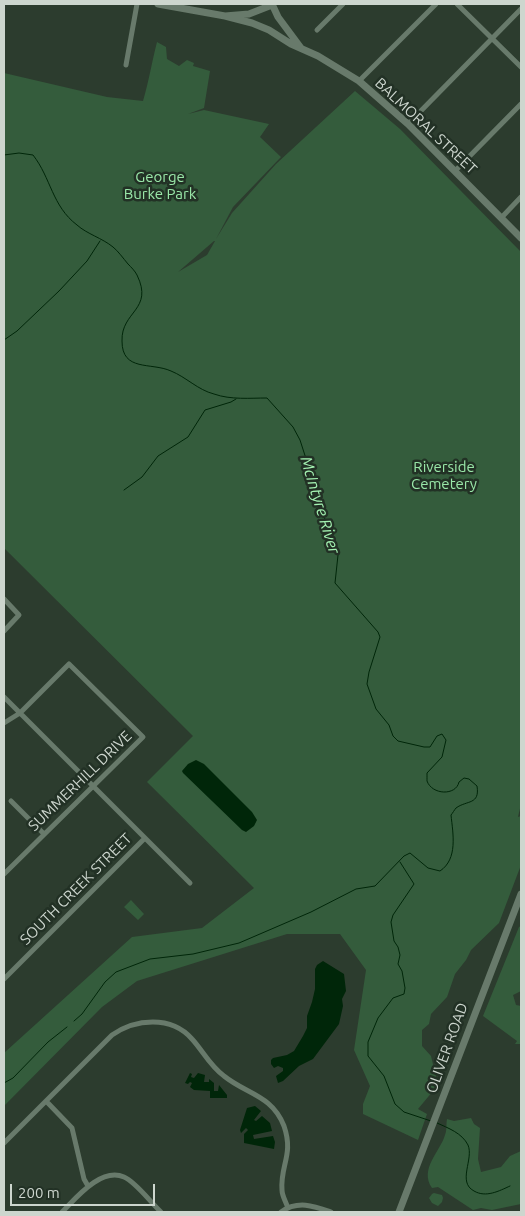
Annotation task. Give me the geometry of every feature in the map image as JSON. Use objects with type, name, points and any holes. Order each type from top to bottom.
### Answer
[{"type":"main road","points":[[158,4],[180,6],[225,16],[250,14],[272,4],[278,17],[302,48]]},
{"type":"main road","name":"BALMORAL STREET","points":[[225,16],[259,26],[291,44],[318,56],[359,81],[408,124],[521,238]]},
{"type":"main road","name":"OLIVER ROAD","points":[[399,1212],[521,894]]},
{"type":"street","points":[[126,65],[137,4]]},
{"type":"street","points":[[317,30],[343,4]]},
{"type":"street","points":[[359,81],[436,4]]},
{"type":"street","points":[[457,4],[521,67]]},
{"type":"street","points":[[408,124],[521,9]]},
{"type":"street","points":[[454,171],[521,104]]},
{"type":"street","points":[[502,217],[521,198]]},
{"type":"street","points":[[4,599],[19,615],[4,631]]},
{"type":"street","name":"SUMMERHILL DRIVE","points":[[4,874],[143,737],[69,664],[20,713]]},
{"type":"street","points":[[4,697],[190,883]]},
{"type":"street","points":[[4,723],[20,713]]},
{"type":"street","points":[[11,801],[44,834]]},
{"type":"street","name":"SOUTH CREEK STREET","points":[[4,979],[145,838]]},
{"type":"street","points":[[4,1143],[121,1029],[130,1024],[146,1022],[165,1023],[192,1038],[215,1069],[232,1082],[263,1098],[278,1114],[287,1137],[288,1154],[282,1181],[282,1192],[288,1208]]},
{"type":"street","points":[[46,1101],[72,1128],[84,1179],[88,1186]]},
{"type":"street","points":[[62,1212],[88,1186],[97,1180],[122,1176],[132,1183],[161,1212]]},
{"type":"street","points":[[281,1212],[295,1205],[312,1205],[331,1212]]},
{"type":"green space","points":[[157,42],[166,47],[167,59],[179,66],[187,60],[194,63],[193,66],[210,71],[204,108],[188,114],[204,110],[269,124],[260,137],[281,157],[233,207],[216,239],[232,213],[276,164],[355,91],[400,129],[521,252],[521,804],[518,817],[521,816],[521,865],[499,923],[471,950],[455,974],[447,997],[431,1014],[429,1024],[422,1030],[422,1046],[431,1056],[438,1085],[418,1109],[427,1114],[418,1140],[363,1114],[363,1104],[370,1086],[354,1050],[366,970],[340,934],[287,934],[137,981],[102,1007],[4,1106],[4,1053],[132,937],[202,928],[254,888],[147,782],[193,736],[4,548],[4,73],[107,97],[143,101]],"holes":[[[215,241],[207,255],[178,272]]]},
{"type":"green space","points":[[131,900],[144,914],[138,920],[124,907]]},
{"type":"green space","points":[[521,926],[521,991],[513,995],[516,1005],[521,1006],[521,1044],[515,1044],[517,1041],[483,1016]]},
{"type":"green space","points":[[471,1118],[474,1124],[480,1128],[478,1159],[481,1172],[501,1167],[510,1156],[521,1151],[521,1204],[492,1210],[481,1208],[473,1210],[438,1187],[432,1188],[428,1174],[429,1167],[446,1133],[447,1119],[454,1121]]},
{"type":"green space","points":[[434,1193],[442,1195],[443,1198],[438,1206],[432,1203],[429,1198]]},
{"type":"shaded area","points":[[196,760],[204,764],[252,812],[257,820],[254,826],[246,832],[242,830],[183,773],[182,771],[188,764]]},
{"type":"shaded area","points":[[323,961],[344,974],[346,991],[342,999],[343,1006],[339,1024],[313,1059],[299,1066],[283,1081],[278,1083],[276,1076],[283,1071],[283,1068],[278,1066],[274,1068],[271,1060],[294,1051],[303,1036],[307,1028],[307,1016],[315,989],[315,969]]},
{"type":"shaded area","points":[[190,1073],[192,1074],[191,1077],[194,1078],[198,1073],[205,1075],[204,1082],[209,1082],[209,1079],[214,1083],[214,1091],[218,1091],[219,1085],[227,1095],[227,1098],[210,1098],[210,1091],[194,1090],[190,1087],[192,1083],[185,1083]]},
{"type":"shaded area","points":[[255,1106],[261,1111],[254,1120],[256,1121],[262,1116],[270,1123],[272,1131],[253,1135],[254,1139],[273,1136],[275,1142],[274,1149],[244,1143],[244,1134],[248,1130],[246,1128],[241,1133],[240,1130],[247,1108]]},
{"type":"waterway","name":"McIntyre River","points":[[4,155],[19,153],[33,155],[62,209],[81,228],[113,247],[136,274],[142,296],[123,331],[123,351],[127,358],[132,362],[171,371],[203,390],[220,396],[267,398],[293,427],[300,440],[314,489],[338,555],[335,583],[378,632],[380,637],[367,684],[376,709],[389,725],[393,736],[398,741],[430,747],[437,736],[442,734],[446,740],[442,757],[427,773],[427,781],[430,786],[439,791],[449,792],[457,787],[464,778],[469,779],[477,786],[477,796],[475,799],[456,808],[451,815],[452,853],[450,860],[440,871],[428,868],[410,853],[404,856],[375,886],[356,889],[311,912],[239,943],[193,954],[150,959],[116,972],[105,982],[82,1014],[74,1021]]},
{"type":"waterway","points":[[4,340],[17,331],[59,291],[87,261],[100,241]]},
{"type":"waterway","points":[[124,490],[142,477],[158,456],[188,437],[205,410],[236,399]]},
{"type":"waterway","name":"McIntyre River","points":[[400,862],[414,884],[393,915],[391,922],[394,941],[400,955],[398,964],[402,971],[405,988],[404,994],[393,998],[378,1018],[368,1042],[368,1056],[384,1076],[395,1104],[404,1112],[431,1121]]},
{"type":"waterway","points":[[4,1083],[13,1078],[48,1042],[67,1027]]},
{"type":"waterway","name":"McIntyre River","points":[[437,1123],[458,1134],[468,1145],[469,1157],[466,1176],[469,1187],[479,1193],[488,1194],[510,1186]]},
{"type":"park label","name":"George Burke Park","points":[[160,186]]},
{"type":"park label","name":"Riverside Cemetery","points":[[444,476]]}]
